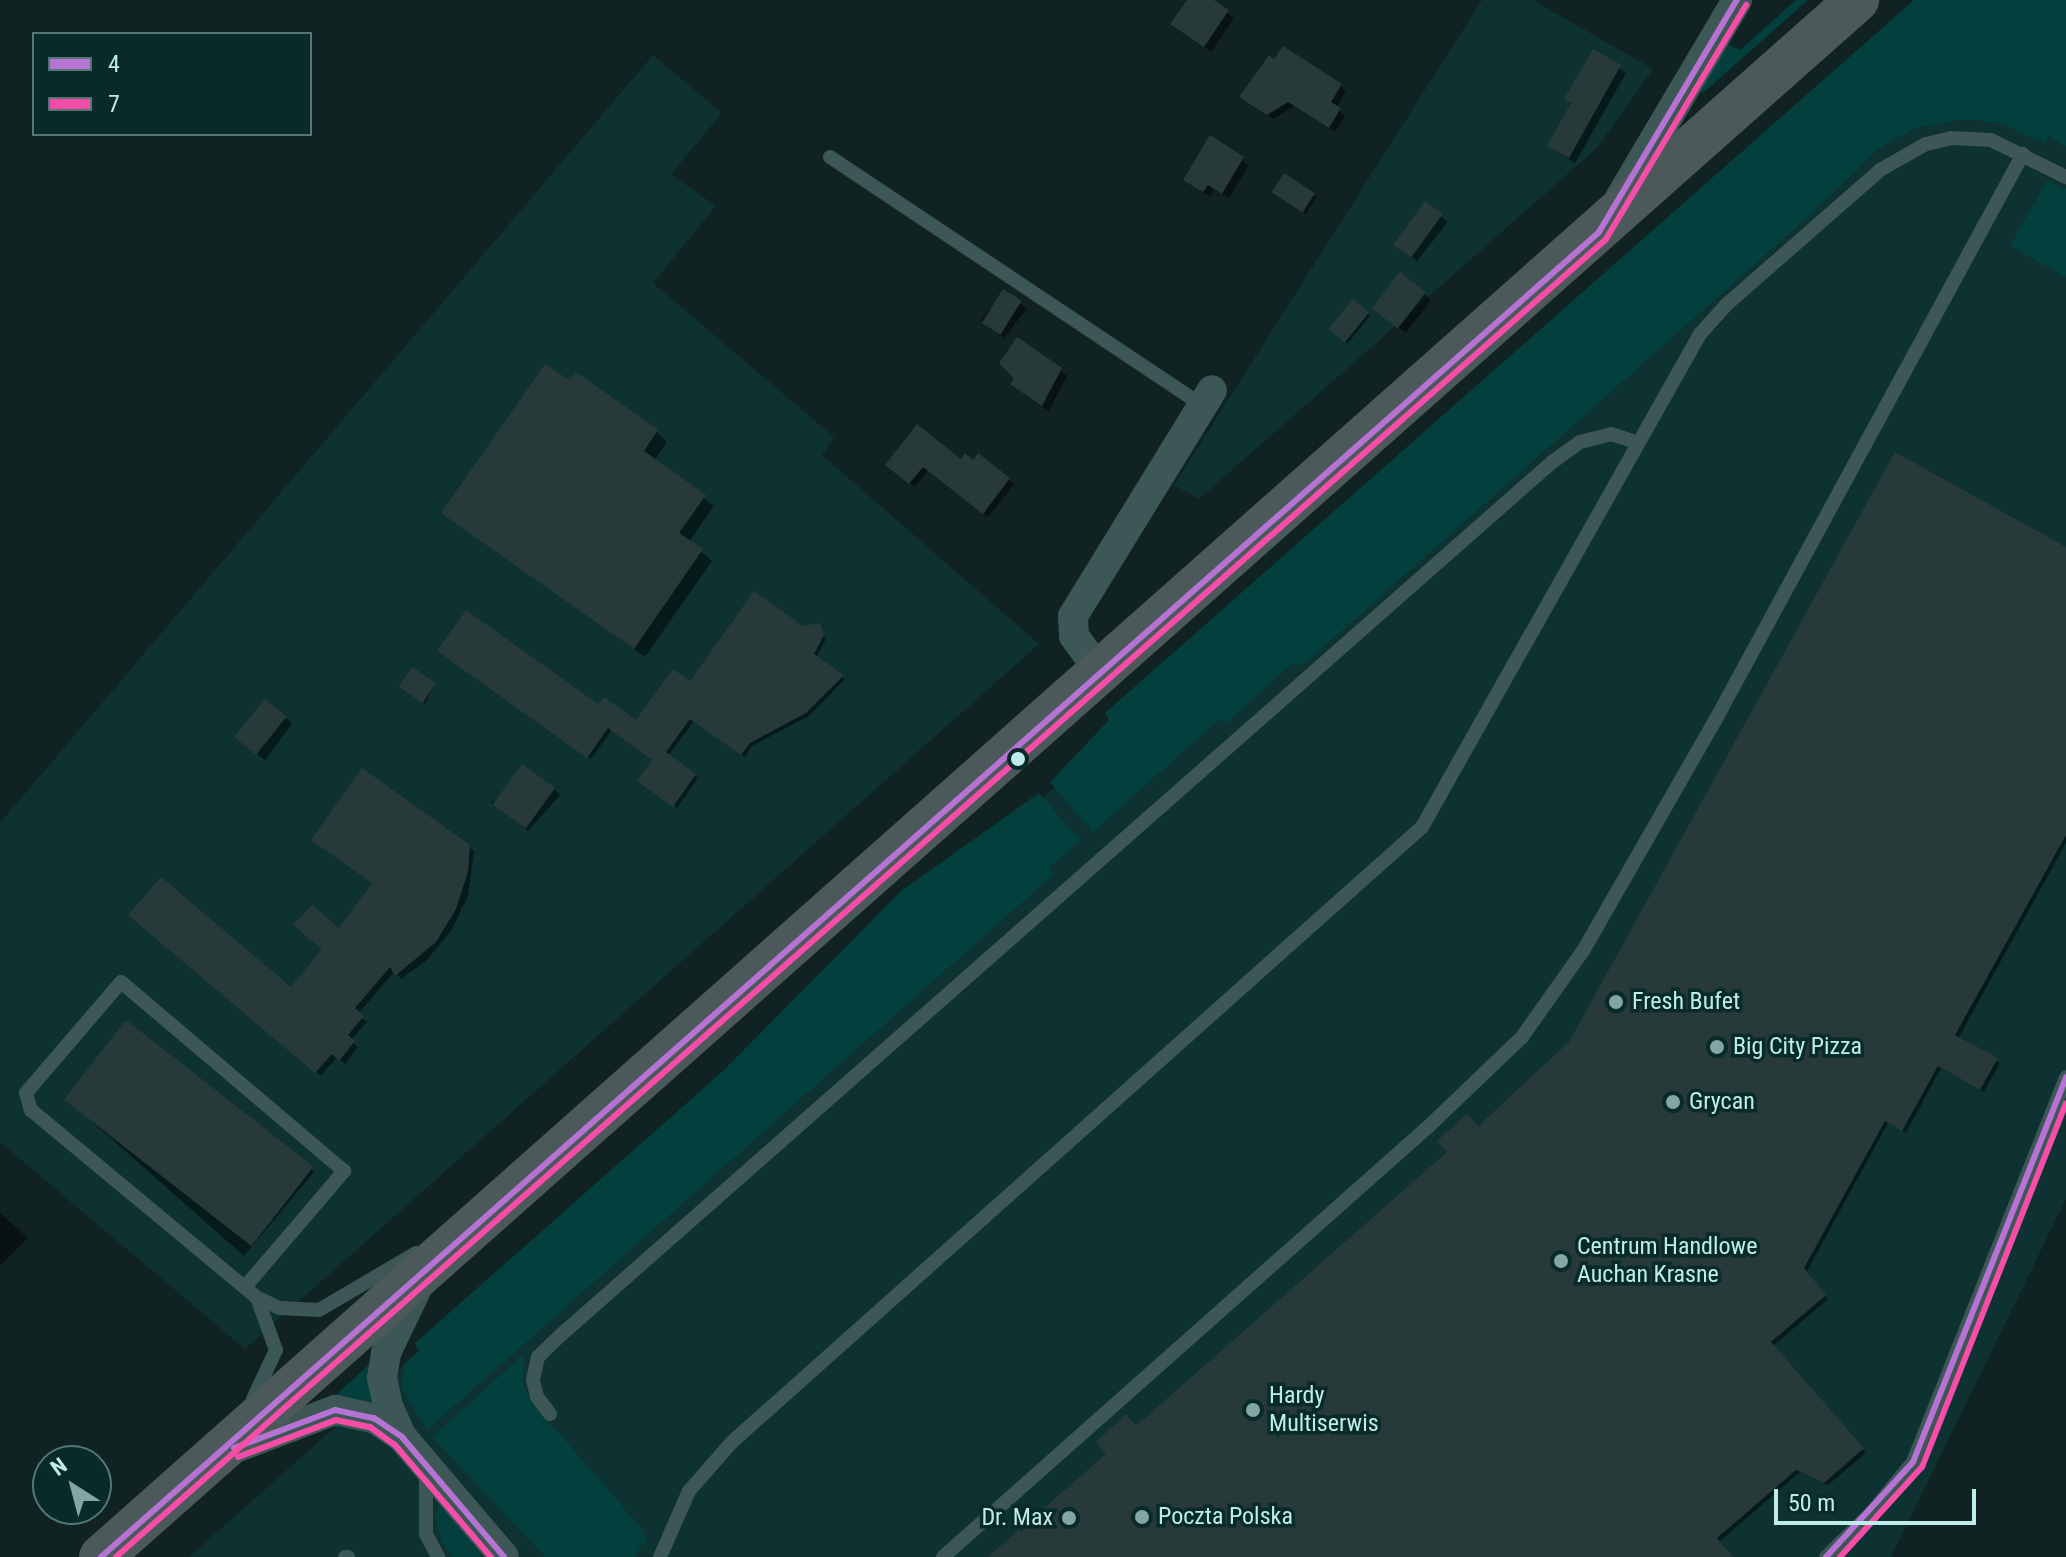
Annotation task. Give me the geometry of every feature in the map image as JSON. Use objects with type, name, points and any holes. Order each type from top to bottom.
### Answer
[{"type":"main road","points":[[101,1557],[1599,232],[1857,0]]},
{"type":"street","points":[[1599,232],[1737,0]]},
{"type":"street","points":[[1101,673],[1074,636],[1073,616],[1208,398]]},
{"type":"street","points":[[402,1437],[383,1392],[386,1353],[429,1264]]},
{"type":"street","points":[[217,1455],[335,1410],[374,1418],[402,1437],[504,1557]]},
{"type":"lane","points":[[660,1557],[689,1491],[732,1442],[1422,827],[1700,334],[1880,170],[1926,144],[1951,138],[1991,140],[2066,177]]},
{"type":"lane","points":[[943,1557],[1429,1126],[1522,1037],[1583,951],[1717,717],[2023,154]]},
{"type":"lane","points":[[830,157],[1208,398]]},
{"type":"lane","points":[[550,1414],[537,1397],[533,1379],[538,1357],[562,1334],[1551,463],[1580,442],[1611,434],[1638,443]]},
{"type":"lane","points":[[250,1292],[344,1171],[121,982],[26,1093],[25,1101],[250,1292],[290,1311],[319,1310],[496,1207]]},
{"type":"lane","points":[[1826,1557],[1880,1504],[1913,1462],[2066,1077]]},
{"type":"lane","points":[[217,1455],[268,1373],[276,1350],[250,1292]]},
{"type":"lane","points":[[426,1466],[426,1534],[438,1557]]},
{"type":"shaded area","points":[[1482,0],[1533,0],[1653,69],[1597,148],[1199,499],[1174,485]]},
{"type":"shaded area","points":[[1796,0],[1808,0],[1703,93],[1697,91],[1727,44],[1740,50]]},
{"type":"shaded area","points":[[1914,0],[2066,0],[2066,147],[2049,136],[2045,143],[2001,124],[1966,119],[1915,128],[1878,149],[1808,217],[1302,666],[1294,662],[1226,723],[1221,718],[1093,832],[1050,782],[1109,720],[1105,713]]},
{"type":"shaded area","points":[[2066,0],[2066,1199],[1891,1557],[189,1557],[1099,748]]},
{"type":"shaded area","points":[[653,55],[722,113],[671,174],[716,206],[653,283],[834,437],[822,455],[1039,644],[245,1349],[0,1142],[0,823]]},
{"type":"shaded area","points":[[2047,180],[2066,189],[2066,277],[2010,246]]},
{"type":"shaded area","points":[[1039,793],[1080,840],[1049,868],[1054,874],[427,1430],[402,1389],[404,1364],[420,1350],[414,1344],[723,1071],[901,891]]},
{"type":"shaded area","points":[[524,1354],[523,1385],[530,1400],[643,1530],[648,1544],[640,1546],[636,1557],[545,1557],[432,1437]]},
{"type":"shaded area","points":[[370,1365],[372,1402],[334,1397],[367,1366]]},
{"type":"shaded area","points":[[440,1505],[451,1514],[482,1557],[453,1557],[442,1543],[435,1517]]},
{"type":"building","points":[[1187,0],[1214,0],[1229,10],[1204,47],[1170,24]]},
{"type":"building","points":[[1283,46],[1342,84],[1331,102],[1341,108],[1329,128],[1288,102],[1267,115],[1239,97],[1269,55],[1274,59]]},
{"type":"building","points":[[1593,49],[1621,65],[1569,158],[1547,146],[1571,103],[1564,99]]},
{"type":"building","points":[[1210,135],[1244,157],[1222,194],[1208,185],[1203,192],[1183,180]]},
{"type":"building","points":[[1284,173],[1315,193],[1303,212],[1271,192]]},
{"type":"building","points":[[1425,201],[1443,214],[1411,258],[1393,245]]},
{"type":"building","points":[[1400,272],[1426,292],[1398,329],[1372,308]]},
{"type":"building","points":[[1003,289],[1022,301],[1000,335],[982,323]]},
{"type":"building","points":[[1353,299],[1369,312],[1345,343],[1328,329]]},
{"type":"building","points":[[1017,337],[1062,368],[1042,406],[1010,384],[1014,379],[999,363]]},
{"type":"building","points":[[545,364],[569,380],[576,372],[658,430],[644,451],[706,495],[679,533],[703,549],[634,649],[441,513]]},
{"type":"building","points":[[917,424],[961,459],[965,453],[973,460],[978,453],[1010,478],[983,514],[923,467],[909,484],[885,465]]},
{"type":"building","name":"Centrum Handlowe Auchan Krasne","points":[[1895,452],[2066,547],[2066,835],[1955,1035],[1998,1058],[1980,1090],[1938,1066],[1902,1131],[1885,1121],[1804,1268],[1826,1295],[1771,1342],[1864,1448],[1824,1483],[1796,1470],[1717,1538],[1733,1557],[988,1557],[1106,1454],[1096,1442],[1126,1414],[1136,1426],[1447,1152],[1437,1141],[1467,1114],[1478,1126],[1569,1042]]},
{"type":"building","points":[[754,591],[803,626],[820,623],[824,635],[814,654],[844,675],[806,713],[750,743],[741,755],[690,719],[666,752],[696,774],[673,807],[637,781],[652,760],[608,728],[587,758],[437,651],[466,610],[598,704],[604,697],[636,720],[673,669],[690,681]]},
{"type":"building","points":[[412,667],[436,683],[423,703],[399,687]]},
{"type":"building","points":[[265,699],[287,717],[256,755],[234,737]]},
{"type":"building","points":[[522,764],[555,788],[526,829],[493,804]]},
{"type":"building","points":[[362,768],[470,845],[468,872],[456,909],[436,942],[395,976],[390,967],[355,1008],[364,1016],[348,1035],[355,1041],[339,1061],[332,1054],[315,1073],[128,915],[161,877],[291,987],[322,949],[293,925],[312,905],[339,928],[372,883],[311,840]]},
{"type":"building","points":[[126,1020],[314,1167],[251,1246],[64,1100]]},
{"type":"transit line","name":"4","points":[[101,1557],[1599,232],[1737,0]]},
{"type":"transit line","name":"7","points":[[116,1557],[1606,239],[1746,5]]},
{"type":"transit line","name":"4","points":[[1826,1557],[1913,1462],[2066,1077]]},
{"type":"transit line","name":"7","points":[[1840,1557],[1922,1467],[2066,1104]]},
{"type":"transit line","name":"4","points":[[234,1448],[335,1410],[374,1418],[402,1437],[504,1557]]},
{"type":"transit line","name":"7","points":[[238,1457],[336,1420],[370,1427],[395,1445],[491,1557]]},
{"type":"place","name":"Fresh Bufet","points":[[1616,1002]]},
{"type":"place","name":"Big City Pizza","points":[[1717,1047]]},
{"type":"place","name":"Grycan","points":[[1673,1102]]},
{"type":"place","name":"Centrum Handlowe Auchan Krasne","points":[[1561,1261]]},
{"type":"place","name":"Hardy Multiserwis","points":[[1253,1410]]},
{"type":"place","name":"Poczta Polska","points":[[1142,1517]]},
{"type":"place","name":"Dr. Max","points":[[1069,1518]]}]
